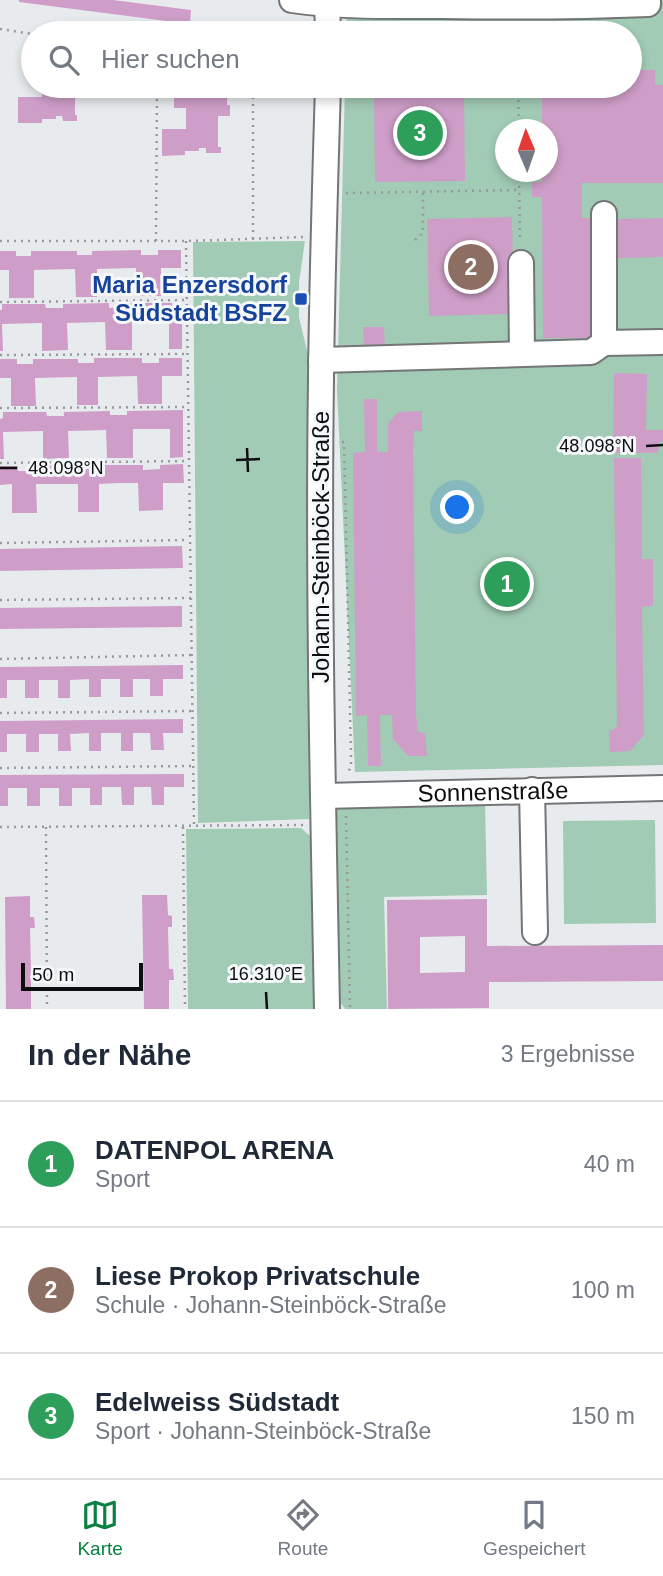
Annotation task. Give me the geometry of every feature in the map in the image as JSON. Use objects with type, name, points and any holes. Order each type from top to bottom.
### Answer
[{"type":"street","points":[[292,0],[517,4],[648,4],[648,0]]},
{"type":"street","points":[[327,2],[328,21]]},
{"type":"street","name":"Johann-Steinböck-Straße","points":[[327,1009],[335,825],[323,796],[321,360],[328,98]]},
{"type":"street","points":[[604,214],[598,347],[600,359],[662,350]]},
{"type":"street","points":[[521,263],[522,354]]},
{"type":"street","points":[[321,360],[522,354],[598,347]]},
{"type":"street","name":"Sonnenstraße","points":[[323,796],[663,788]]},
{"type":"street","points":[[532,790],[535,932]]},
{"type":"path","points":[[0,29],[21,32]]},
{"type":"path","points":[[156,241],[157,98]]},
{"type":"path","points":[[253,98],[253,239]]},
{"type":"path","points":[[518,98],[519,119]]},
{"type":"path","points":[[520,182],[521,263]]},
{"type":"path","points":[[325,194],[520,190]]},
{"type":"path","points":[[415,240],[423,233],[423,192]]},
{"type":"path","points":[[0,242],[187,241],[324,236]]},
{"type":"path","points":[[187,241],[194,825]]},
{"type":"path","points":[[0,302],[187,300]]},
{"type":"path","points":[[0,355],[188,354]]},
{"type":"path","points":[[0,408],[188,407]]},
{"type":"path","points":[[321,442],[344,442],[351,766]]},
{"type":"path","points":[[0,463],[189,461]]},
{"type":"path","points":[[0,543],[190,540]]},
{"type":"path","points":[[0,600],[191,598]]},
{"type":"path","points":[[0,659],[191,655]]},
{"type":"path","points":[[0,713],[192,711]]},
{"type":"path","points":[[0,768],[193,766]]},
{"type":"path","points":[[183,825],[185,1009]]},
{"type":"path","points":[[0,827],[335,825],[350,1009]]},
{"type":"path","points":[[46,827],[47,1009]]},
{"type":"green space","points":[[347,0],[663,0],[663,765],[355,772],[337,390],[345,98],[642,98],[642,21],[346,21]]},
{"type":"green space","points":[[305,241],[299,282],[299,317],[308,355],[309,819],[198,823],[193,242]]},
{"type":"green space","points":[[485,800],[487,895],[384,897],[387,1009],[345,1009],[337,998],[333,815],[338,805]]},
{"type":"green space","points":[[655,820],[656,923],[564,924],[563,821]]},
{"type":"green space","points":[[301,828],[310,836],[314,1009],[188,1009],[186,829]]},
{"type":"building","points":[[113,0],[191,10],[190,21],[167,21],[19,2]]},
{"type":"building","points":[[642,70],[655,70],[655,85],[663,85],[663,183],[582,183],[582,218],[590,218],[591,338],[543,338],[542,197],[532,197],[532,182],[558,182],[558,119],[542,119],[542,98],[642,98]]},
{"type":"building","points":[[18,97],[75,98],[77,121],[63,121],[62,116],[56,116],[56,119],[42,119],[42,123],[18,123]]},
{"type":"building","points":[[174,98],[227,98],[230,116],[218,116],[218,147],[221,147],[221,153],[206,153],[206,148],[199,148],[199,151],[185,151],[185,155],[162,156],[162,129],[186,129],[186,108],[174,108]]},
{"type":"building","points":[[374,98],[464,98],[465,181],[375,182]]},
{"type":"building","points":[[512,217],[514,314],[429,316],[427,219]]},
{"type":"building","points":[[663,218],[663,257],[618,258],[618,219]]},
{"type":"building","points":[[141,250],[141,255],[158,255],[158,250],[181,250],[181,268],[161,268],[161,296],[136,296],[136,268],[97,269],[97,297],[76,297],[75,269],[34,270],[34,298],[9,298],[9,270],[0,270],[0,251],[16,251],[16,256],[31,256],[31,251],[77,251],[77,255],[92,255],[92,251]]},
{"type":"building","points":[[109,303],[109,308],[126,307],[126,303],[172,303],[172,308],[182,308],[182,349],[169,349],[169,321],[132,321],[132,350],[106,350],[105,322],[67,323],[68,350],[42,351],[42,323],[2,324],[3,351],[0,351],[2,304],[45,304],[46,308],[63,308],[63,304]]},
{"type":"building","points":[[363,327],[384,327],[385,352],[364,352]]},
{"type":"building","points":[[94,358],[142,358],[142,363],[159,363],[159,358],[182,358],[182,376],[162,376],[162,404],[138,404],[137,376],[98,377],[98,405],[77,405],[77,377],[35,378],[36,406],[11,406],[11,378],[0,378],[0,359],[17,359],[17,364],[33,364],[33,359],[78,359],[78,363],[94,363]]},
{"type":"building","points":[[614,373],[647,374],[646,430],[663,430],[663,442],[659,442],[658,453],[613,453]]},
{"type":"building","points":[[364,399],[377,399],[377,452],[388,452],[388,424],[398,412],[422,411],[422,431],[414,431],[413,452],[416,715],[418,732],[425,733],[427,756],[408,756],[393,739],[392,715],[380,715],[381,766],[368,766],[367,715],[356,716],[353,453],[365,452]]},
{"type":"building","points":[[183,410],[183,457],[170,458],[170,429],[133,429],[133,458],[107,458],[106,430],[68,431],[69,458],[43,459],[43,431],[3,432],[4,459],[0,459],[0,419],[3,418],[3,412],[46,412],[47,416],[64,416],[64,412],[110,411],[110,415],[127,415],[127,411]]},
{"type":"building","points":[[614,458],[641,458],[642,559],[653,559],[653,606],[642,607],[644,735],[630,751],[610,752],[609,730],[617,726]]},
{"type":"building","points":[[183,464],[184,483],[163,483],[163,510],[139,511],[138,483],[99,484],[99,512],[78,512],[78,484],[36,484],[37,513],[12,513],[12,484],[0,485],[0,466],[18,466],[18,471],[34,471],[33,466],[79,465],[79,469],[95,469],[95,465],[143,465],[143,470],[160,469],[160,465]]},
{"type":"building","points":[[182,546],[183,568],[0,571],[0,549]]},
{"type":"building","points":[[182,606],[182,627],[0,629],[0,608]]},
{"type":"building","points":[[183,665],[183,679],[163,679],[163,696],[150,696],[150,679],[133,679],[133,697],[120,697],[120,679],[101,679],[101,697],[89,697],[89,679],[70,680],[70,698],[58,698],[58,680],[39,680],[39,698],[25,698],[25,680],[7,680],[7,698],[0,698],[0,667]]},
{"type":"building","points":[[183,719],[183,733],[163,733],[164,750],[151,750],[150,733],[133,733],[133,751],[121,751],[121,733],[101,733],[101,751],[89,751],[89,733],[70,734],[71,751],[58,751],[58,734],[39,734],[39,752],[26,752],[26,734],[7,734],[7,752],[0,752],[0,721]]},
{"type":"building","points":[[184,774],[184,787],[164,787],[164,805],[152,805],[151,787],[134,787],[134,805],[122,805],[121,787],[102,787],[102,805],[90,805],[90,788],[72,788],[72,806],[59,806],[59,788],[40,788],[40,806],[27,806],[27,788],[8,788],[8,806],[0,806],[0,775]]},
{"type":"building","points":[[142,895],[167,895],[168,915],[172,916],[172,927],[168,927],[169,969],[173,969],[174,980],[169,980],[169,1009],[144,1009]]},
{"type":"building","points":[[30,896],[30,917],[34,917],[35,928],[30,928],[31,970],[35,970],[35,981],[31,981],[31,1009],[6,1009],[5,897]]},
{"type":"building","points":[[487,899],[487,946],[663,945],[663,981],[489,982],[489,1008],[388,1009],[387,900]],"holes":[[[465,936],[465,972],[420,973],[420,937]]]},
{"type":"place","name":"Edelweiss Südstadt","points":[[420,133]]},
{"type":"place","name":"Liese Prokop Privatschule","points":[[471,267]]},
{"type":"place","name":"Maria Enzersdorf Südstadt BSFZ","points":[[301,299]]},
{"type":"place","name":"DATENPOL ARENA","points":[[507,584]]}]
